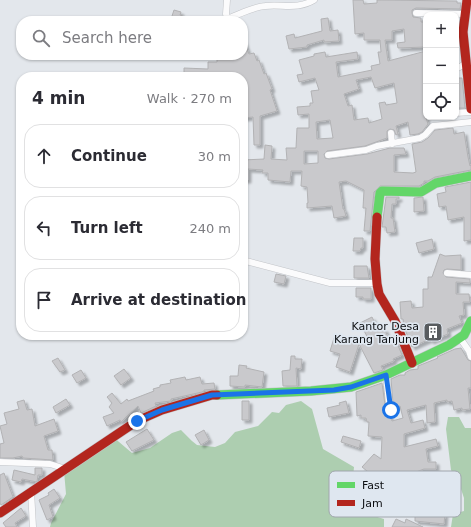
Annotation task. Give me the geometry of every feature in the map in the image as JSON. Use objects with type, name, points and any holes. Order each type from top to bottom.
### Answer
[{"type":"main road","points":[[467,0],[464,14],[463,32],[465,64],[471,110]]},
{"type":"main road","points":[[412,363],[392,313],[382,300],[377,283],[375,264],[380,193],[382,191],[420,192],[436,183],[471,176]]},
{"type":"main road","points":[[0,513],[118,433],[137,421],[162,410],[212,395],[334,390],[351,387],[386,375],[449,345],[465,336],[471,321]]},
{"type":"street","points":[[226,16],[227,0]]},
{"type":"street","points":[[234,16],[260,6],[296,6],[304,5],[314,0]]},
{"type":"street","points":[[416,13],[464,14]]},
{"type":"street","points":[[459,67],[465,64]]},
{"type":"street","points":[[459,112],[471,110]]},
{"type":"street","points":[[328,154],[366,150],[377,146],[420,138],[433,126],[471,122]]},
{"type":"street","points":[[391,133],[392,144]]},
{"type":"street","points":[[248,262],[330,284],[377,283]]},
{"type":"street","points":[[447,273],[471,276]]},
{"type":"street","points":[[465,336],[471,357]]},
{"type":"street","points":[[386,375],[389,404],[393,414]]},
{"type":"street","points":[[0,462],[50,464],[66,468]]},
{"type":"street","points":[[31,491],[33,527]]},
{"type":"green space","points":[[301,401],[312,409],[323,449],[354,467],[354,471],[329,471],[329,517],[377,517],[384,519],[384,527],[50,527],[66,494],[64,471],[112,436],[132,453],[150,448],[172,433],[181,430],[197,445],[215,447],[225,443],[235,432],[258,426],[272,412],[279,413],[286,405]]},
{"type":"green space","points":[[448,417],[459,417],[465,428],[471,428],[471,527],[451,527],[453,517],[461,517],[461,512],[464,511],[464,498],[461,489],[461,471],[451,470],[446,429]]},
{"type":"building","points":[[353,0],[363,0],[364,4],[377,3],[377,0],[457,1],[457,3],[461,3],[460,9],[416,8],[412,10],[413,17],[421,18],[421,22],[423,22],[423,47],[398,48],[397,43],[405,42],[404,29],[392,31],[392,40],[385,40],[388,61],[423,52],[423,120],[427,120],[428,124],[422,132],[410,135],[408,122],[396,126],[398,134],[396,135],[394,130],[390,129],[387,131],[387,138],[365,146],[327,151],[324,154],[325,158],[329,159],[367,154],[390,148],[404,148],[406,154],[394,155],[394,172],[413,173],[416,172],[412,144],[422,142],[435,130],[453,128],[454,134],[464,132],[471,170],[435,177],[428,181],[424,181],[424,183],[419,186],[380,186],[374,192],[370,231],[364,231],[366,208],[363,208],[364,190],[346,181],[339,182],[343,209],[346,216],[334,218],[332,206],[307,208],[307,187],[301,186],[302,171],[291,171],[290,182],[268,180],[268,173],[262,173],[263,170],[248,169],[248,160],[264,159],[265,145],[272,146],[271,159],[287,160],[286,148],[296,148],[297,128],[309,128],[309,114],[298,115],[297,107],[310,106],[310,103],[313,103],[311,91],[319,90],[315,78],[299,82],[297,75],[303,74],[299,60],[314,56],[314,54],[325,52],[326,57],[357,52],[358,59],[336,62],[338,77],[372,70],[371,66],[380,64],[378,52],[381,52],[380,40],[364,40],[364,33],[355,34]],"holes":[[[371,77],[375,88],[394,83],[397,103],[386,105],[385,102],[379,103],[382,119],[369,123],[368,118],[354,120],[352,105],[348,106],[344,94],[359,89],[356,80]],[[330,120],[333,138],[317,139],[316,122]],[[304,151],[318,151],[318,163],[304,164]]]},
{"type":"building","points":[[174,10],[181,12],[180,15],[183,16],[172,16]]},
{"type":"building","points":[[328,18],[330,31],[338,30],[339,41],[324,42],[324,40],[307,45],[307,47],[289,49],[286,36],[294,34],[295,38],[322,31],[321,19]]},
{"type":"building","points":[[248,52],[249,54],[254,53],[257,61],[259,60],[264,74],[266,73],[272,89],[270,90],[277,111],[260,116],[260,145],[254,145],[253,117],[248,118],[248,72],[184,72],[184,68],[208,69],[208,62],[217,62],[217,60],[248,60]]},
{"type":"building","points":[[459,78],[462,78],[465,108],[459,108]]},
{"type":"building","points":[[471,182],[471,240],[464,241],[464,217],[448,220],[446,206],[439,207],[437,194],[446,192],[445,187]]},
{"type":"building","points":[[386,197],[399,197],[399,199],[396,199],[396,204],[392,204],[391,218],[393,218],[395,232],[387,233],[386,227],[382,227]]},
{"type":"building","points":[[423,197],[424,211],[414,212],[414,198]]},
{"type":"building","points":[[354,238],[363,238],[363,248],[361,248],[360,251],[353,251]]},
{"type":"building","points":[[432,239],[434,249],[419,253],[416,243]]},
{"type":"building","points":[[440,254],[445,256],[461,255],[461,270],[447,269],[444,270],[443,273],[446,277],[470,279],[470,283],[456,282],[456,294],[469,294],[470,302],[463,302],[464,315],[459,316],[462,323],[447,329],[448,334],[431,341],[430,339],[412,347],[404,327],[403,319],[401,319],[400,302],[411,301],[412,308],[423,307],[423,289],[428,289],[428,277],[432,277]]},
{"type":"building","points":[[354,266],[367,266],[369,278],[354,278]]},
{"type":"building","points":[[276,274],[286,276],[284,284],[274,282]]},
{"type":"building","points":[[356,288],[371,288],[371,299],[356,297]]},
{"type":"building","points":[[372,317],[379,331],[385,329],[388,338],[394,336],[402,355],[393,359],[394,361],[381,366],[383,370],[374,373],[359,344],[371,344],[360,323]]},
{"type":"building","points":[[334,338],[359,344],[350,372],[336,367],[340,354],[330,351]]},
{"type":"building","points":[[461,348],[468,360],[471,361],[471,388],[468,388],[470,409],[462,410],[462,408],[454,410],[452,401],[447,402],[447,400],[434,403],[435,422],[427,423],[426,405],[407,410],[411,423],[423,420],[425,428],[404,434],[404,447],[436,439],[438,446],[426,449],[428,462],[436,462],[436,469],[424,469],[419,471],[367,471],[362,467],[374,454],[381,459],[382,437],[368,436],[369,422],[367,422],[366,418],[361,418],[361,415],[357,416],[356,392],[382,383],[385,405],[392,421],[403,418],[400,406],[395,407],[393,403],[391,379],[400,375],[405,375],[405,373],[410,370],[418,369],[418,366],[455,349]]},
{"type":"building","points":[[291,356],[295,356],[295,359],[302,359],[301,369],[296,368],[297,386],[283,386],[282,371],[290,370]]},
{"type":"building","points":[[58,358],[65,370],[60,372],[52,361]]},
{"type":"building","points":[[239,365],[264,372],[262,387],[245,385],[245,387],[230,386],[230,376],[238,376]]},
{"type":"building","points":[[124,369],[131,378],[121,385],[114,376]]},
{"type":"building","points":[[81,370],[86,378],[77,383],[72,375]]},
{"type":"building","points":[[185,377],[186,380],[200,377],[202,384],[214,383],[215,389],[204,390],[202,392],[171,399],[171,401],[155,403],[156,406],[141,413],[138,406],[121,422],[120,420],[107,426],[103,417],[114,413],[109,407],[112,403],[107,397],[112,393],[121,404],[127,399],[128,401],[154,391],[153,389],[160,387],[160,385],[171,383],[170,380]]},
{"type":"building","points":[[66,399],[70,405],[56,413],[53,407]]},
{"type":"building","points":[[24,400],[27,410],[32,409],[35,426],[54,419],[58,431],[44,436],[48,450],[52,450],[53,460],[23,458],[22,456],[0,458],[0,444],[4,443],[0,426],[7,424],[4,413],[19,409],[17,402]]},
{"type":"building","points":[[242,401],[249,401],[249,420],[242,420]]},
{"type":"building","points":[[346,401],[349,413],[329,417],[327,408],[340,405],[339,403]]},
{"type":"building","points":[[147,429],[154,440],[132,451],[126,442]]},
{"type":"building","points":[[204,430],[209,440],[201,445],[195,435]]},
{"type":"building","points":[[343,436],[361,441],[359,448],[341,442]]},
{"type":"building","points":[[35,468],[42,468],[42,475],[38,475],[37,482],[22,479],[21,482],[12,480],[14,470],[35,475]]},
{"type":"building","points":[[4,473],[13,497],[1,505],[0,475]]},
{"type":"building","points":[[54,489],[60,498],[49,505],[53,517],[47,520],[39,500],[49,495],[48,493]]},
{"type":"building","points":[[21,508],[26,516],[15,523],[17,527],[6,527],[3,523]]},
{"type":"building","points":[[415,517],[445,517],[444,524],[415,521]]},
{"type":"building","points":[[396,519],[405,523],[406,519],[423,527],[392,527]]},
{"type":"traffic: fast","points":[[377,217],[380,193],[382,191],[421,192],[436,183],[471,176]]},
{"type":"traffic: fast","points":[[217,395],[311,391],[351,387],[386,375],[449,345],[464,335],[471,321]]},
{"type":"traffic: jam","points":[[467,0],[463,32],[471,109]]},
{"type":"traffic: jam","points":[[377,217],[375,259],[379,294],[395,321],[412,363]]},
{"type":"traffic: jam","points":[[0,513],[137,421],[162,410],[212,395],[217,395]]},
{"type":"place","name":"Kantor Desa Karang Tanjung","points":[[433,332]]},
{"type":"route","points":[[137,421],[162,410],[212,395],[334,390],[351,387],[386,375],[391,410]]}]
